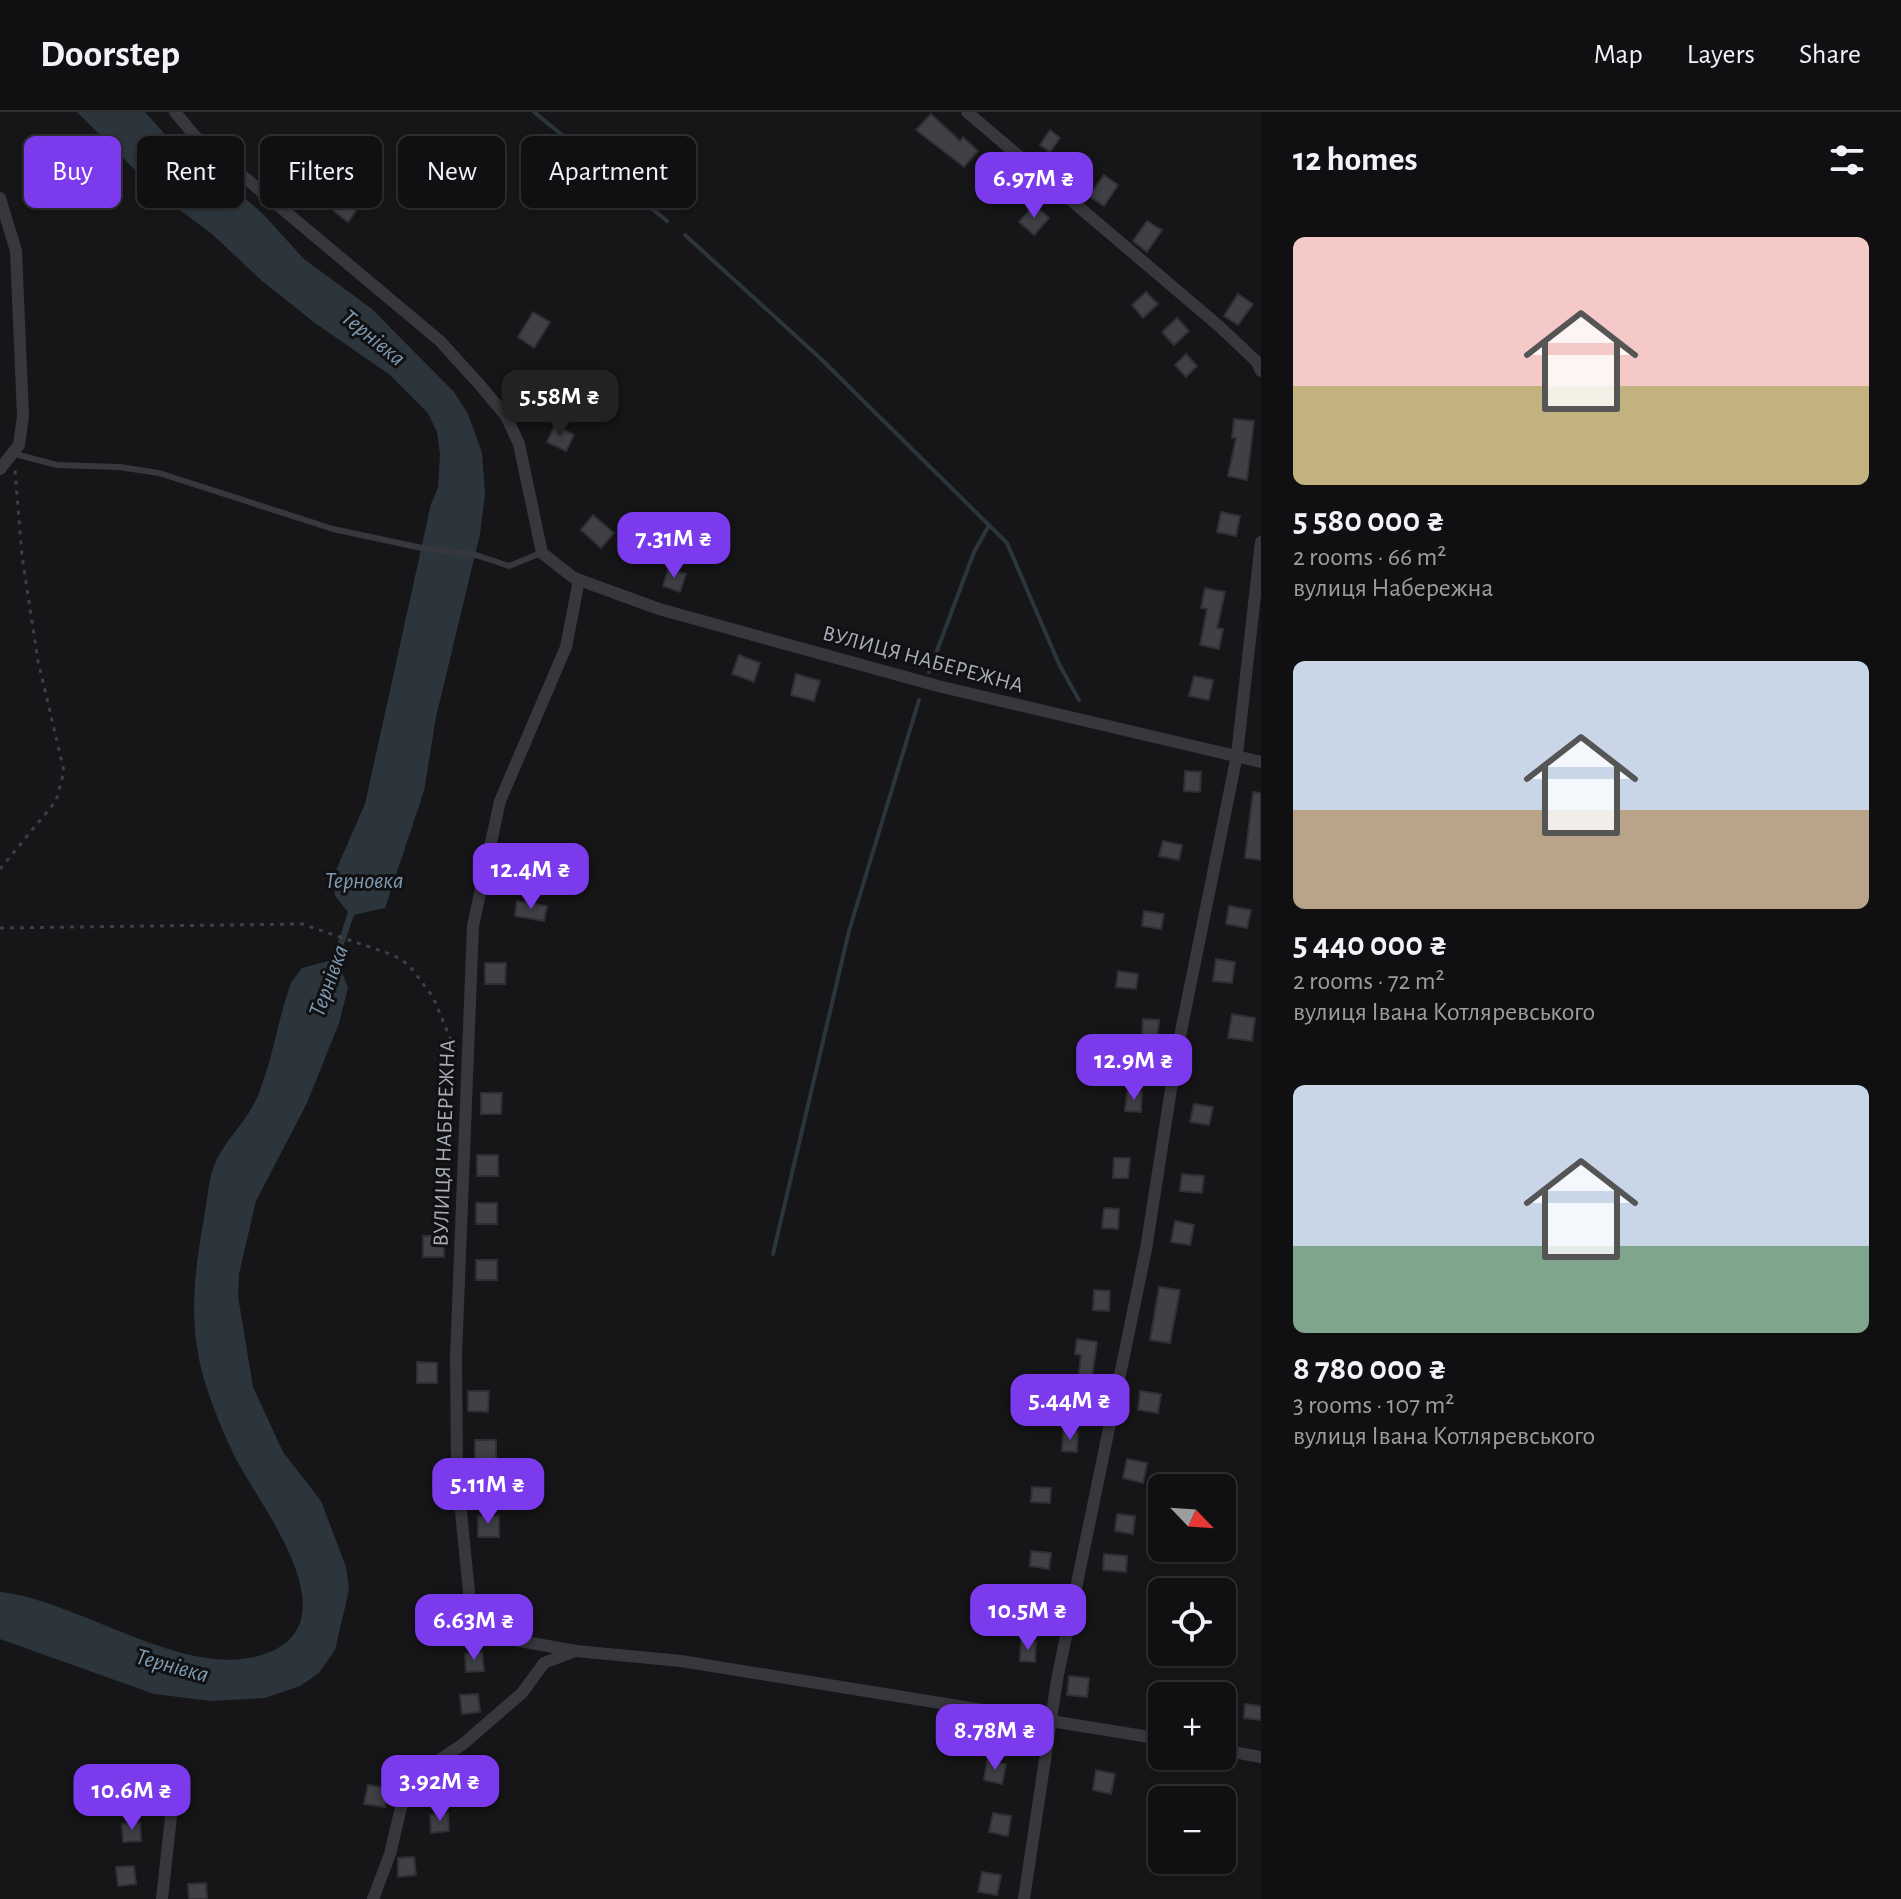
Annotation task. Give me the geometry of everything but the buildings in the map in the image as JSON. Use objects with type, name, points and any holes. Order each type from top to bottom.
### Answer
[{"type":"street","points":[[175,112],[194,135],[440,341],[488,394],[506,416],[519,444],[542,553]]},
{"type":"street","points":[[967,112],[1260,365]]},
{"type":"street","points":[[0,198],[16,251],[23,416],[15,454],[0,469]]},
{"type":"street","points":[[1024,1899],[1057,1680],[1146,1249],[1177,1051],[1237,755],[1261,542]]},
{"type":"street","name":"ВУЛИЦЯ НАБЕРЕЖНА","points":[[542,553],[579,580],[659,609],[938,686],[1261,762]]},
{"type":"street","name":"ВУЛИЦЯ НАБЕРЕЖНА","points":[[579,580],[566,647],[500,801],[473,926],[456,1370],[457,1472],[470,1602],[486,1624],[514,1640],[576,1651],[681,1661],[1148,1736]]},
{"type":"street","points":[[373,1899],[390,1854],[407,1782],[463,1744],[522,1693],[544,1663],[576,1651]]},
{"type":"street","points":[[1236,1753],[1261,1757]]},
{"type":"street","points":[[162,1899],[173,1798]]},
{"type":"lane","points":[[15,454],[57,465],[129,468],[159,473],[298,519],[422,548],[476,555],[509,566],[542,553]]},
{"type":"path","points":[[0,869],[56,801],[64,771],[38,661],[24,571],[15,454]]},
{"type":"path","points":[[0,928],[302,924],[375,949],[409,965],[433,997],[453,1046],[466,1063]]},
{"type":"water","name":"Терновка","points":[[77,112],[145,112],[166,136],[137,136],[137,172],[121,156],[121,136],[101,136]]},
{"type":"water","name":"Терновка","points":[[244,198],[304,259],[372,309],[454,392],[468,414],[482,453],[485,495],[480,534],[436,717],[424,791],[385,908],[354,915],[338,962],[348,988],[339,1023],[307,1103],[256,1201],[239,1274],[238,1296],[253,1387],[283,1452],[321,1501],[346,1567],[349,1590],[335,1650],[319,1673],[300,1686],[265,1698],[212,1701],[154,1694],[0,1639],[0,1592],[32,1598],[137,1638],[208,1658],[241,1659],[272,1651],[294,1635],[302,1612],[301,1586],[277,1529],[235,1457],[204,1379],[194,1316],[198,1254],[214,1165],[259,1093],[291,983],[302,968],[332,960],[348,912],[335,896],[333,877],[365,804],[431,504],[438,488],[440,454],[437,432],[428,413],[390,375],[315,323],[262,281],[212,234],[177,208],[244,208]]},
{"type":"waterway","points":[[534,112],[667,221]]},
{"type":"waterway","points":[[685,235],[820,358],[1007,543],[1059,664],[1079,700]]},
{"type":"waterway","points":[[929,672],[974,552],[988,527]]},
{"type":"waterway","points":[[773,1254],[849,931],[919,700]]},
{"type":"water label","name":"Тернівка","points":[[373,338]]},
{"type":"water label","name":"Тернівка","points":[[329,981]]},
{"type":"water label","name":"Тернівка","points":[[172,1666]]}]
